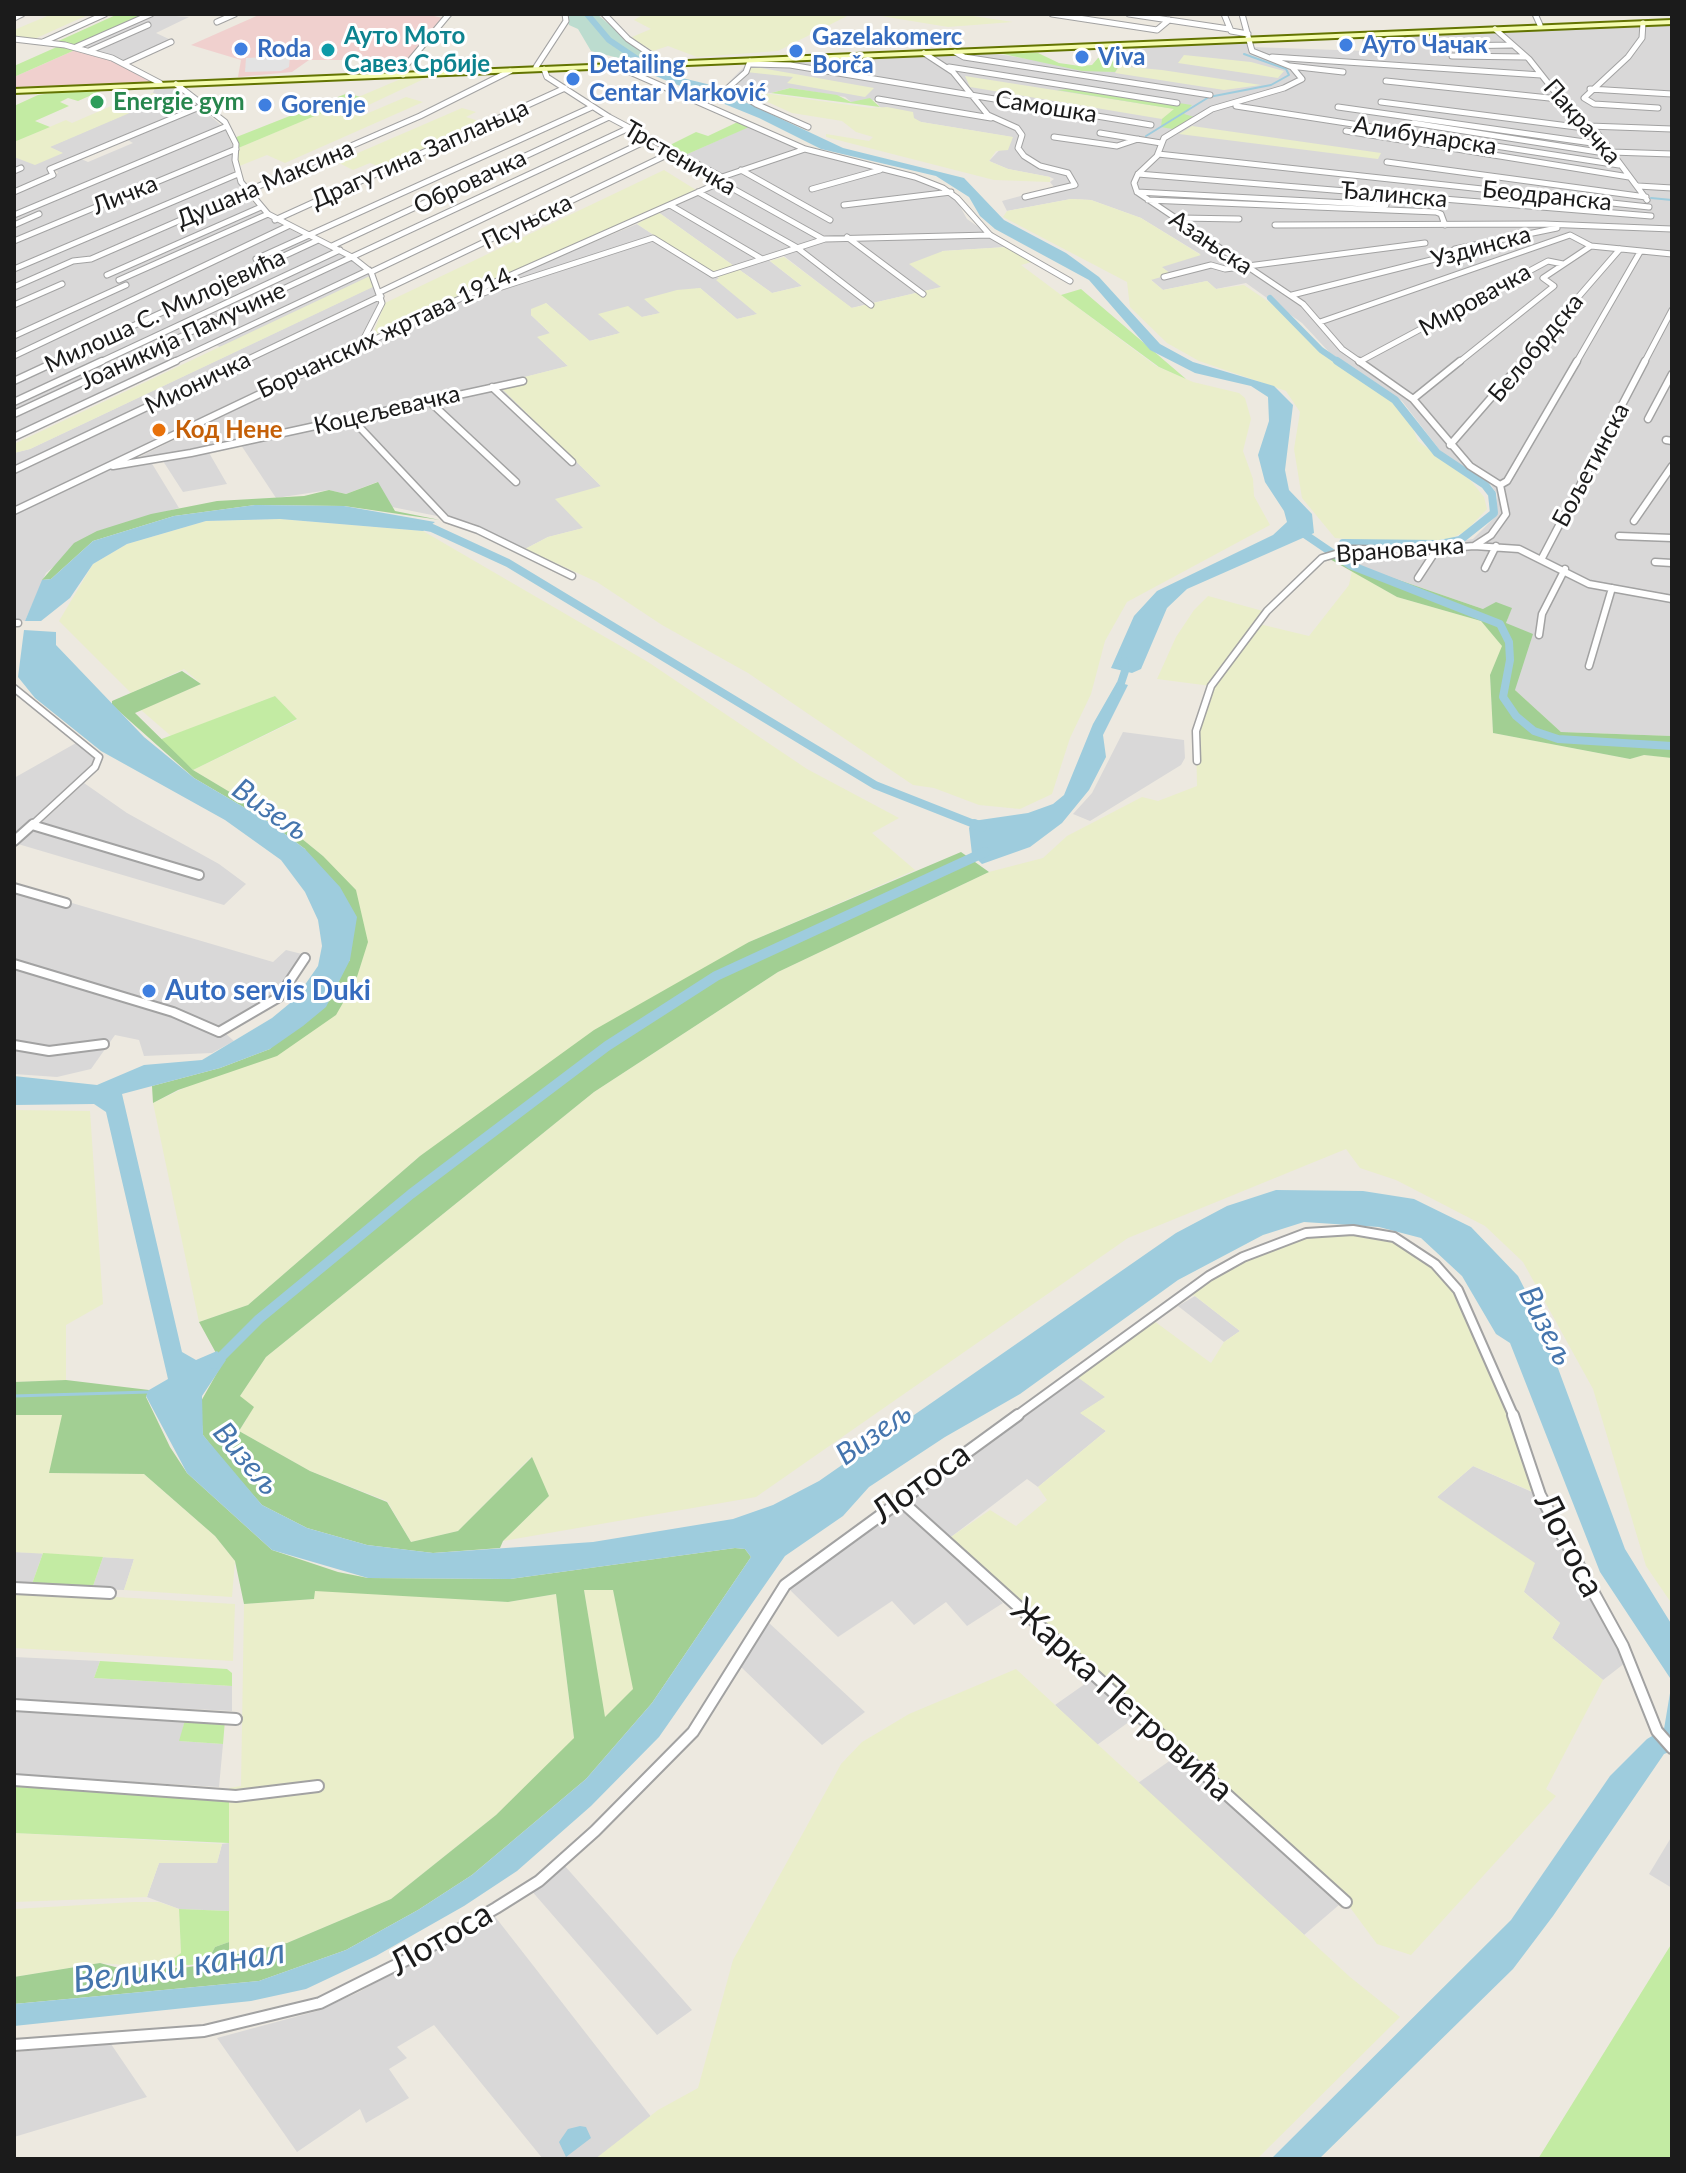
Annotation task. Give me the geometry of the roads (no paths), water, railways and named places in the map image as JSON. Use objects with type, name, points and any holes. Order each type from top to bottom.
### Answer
[{"type":"main road","points":[[652,63],[750,62],[1247,37],[1672,21]]},
{"type":"main road","points":[[14,90],[1672,21]]},
{"type":"main road","points":[[14,90],[540,68]]},
{"type":"street","points":[[14,18],[22,14]]},
{"type":"street","points":[[42,42],[105,14]]},
{"type":"street","points":[[76,48],[151,14]]},
{"type":"street","points":[[217,22],[235,14]]},
{"type":"street","points":[[403,74],[449,14]]},
{"type":"street","points":[[540,68],[567,19],[565,14]]},
{"type":"street","points":[[604,14],[628,39],[662,62]]},
{"type":"street","points":[[1052,14],[1157,30],[1169,20]]},
{"type":"street","points":[[1129,14],[1229,29],[1247,37]]},
{"type":"street","points":[[1224,14],[1229,29]]},
{"type":"street","points":[[1242,14],[1252,51],[1259,56],[1289,66],[1343,72]]},
{"type":"street","points":[[1535,14],[1540,25]]},
{"type":"street","points":[[1643,23],[1646,28],[1642,38],[1628,57],[1590,89],[1584,98],[1592,104],[1658,108]]},
{"type":"street","points":[[89,51],[148,25]]},
{"type":"street","name":"Пакрачка","points":[[1495,29],[1526,57],[1559,99],[1606,145],[1646,197],[1652,226]]},
{"type":"street","points":[[14,39],[89,51],[125,63],[160,83]]},
{"type":"street","points":[[125,63],[171,42]]},
{"type":"street","points":[[1450,46],[1512,45]]},
{"type":"street","points":[[955,52],[964,57],[1210,95]]},
{"type":"street","points":[[924,53],[945,66],[991,118]]},
{"type":"street","points":[[1259,56],[1541,75]]},
{"type":"street","points":[[1452,56],[1526,57]]},
{"type":"street","points":[[750,62],[729,87],[756,104],[808,127]]},
{"type":"street","name":"Самошка","points":[[750,62],[778,63],[1151,125]]},
{"type":"street","points":[[620,65],[805,149],[915,177],[951,192],[990,235],[1070,281]]},
{"type":"street","points":[[945,66],[1177,103]]},
{"type":"street","points":[[1289,66],[1301,75],[1298,82],[1206,112],[1161,143],[1158,154],[1138,174],[1134,183],[1137,192],[1391,205]]},
{"type":"street","name":"Трстеничка","points":[[540,68],[545,75],[592,107],[823,239]]},
{"type":"street","name":"Душана Максина","points":[[14,287],[73,261],[91,259],[247,192],[432,111],[439,104],[510,71]]},
{"type":"street","points":[[1386,81],[1559,99]]},
{"type":"street","points":[[176,84],[227,126],[236,149],[238,174],[247,192],[268,214],[316,241],[340,250],[370,271],[381,294],[380,309],[361,344]]},
{"type":"street","name":"Драгутина Заплањца","points":[[275,220],[565,88]]},
{"type":"street","points":[[1590,89],[1672,94]]},
{"type":"street","points":[[878,99],[991,118],[1014,125],[1021,131],[1018,148],[1024,156],[1040,166],[1068,173],[1075,185],[1025,197]]},
{"type":"street","points":[[1381,102],[1591,128],[1672,129]]},
{"type":"street","name":"Алибунарска","points":[[1231,104],[1619,165]]},
{"type":"street","points":[[14,192],[53,175],[50,169],[202,106]]},
{"type":"street","points":[[256,259],[592,107]]},
{"type":"street","points":[[1338,107],[1606,145]]},
{"type":"street","name":"Обровачка","points":[[332,246],[609,117]]},
{"type":"street","points":[[1409,122],[1611,153],[1672,154]]},
{"type":"street","points":[[14,215],[227,126]]},
{"type":"street","name":"Јоаникија Памучине","points":[[14,414],[629,128]]},
{"type":"street","points":[[1346,131],[1629,177]]},
{"type":"street","points":[[1100,133],[1161,143]]},
{"type":"street","points":[[1054,137],[1117,146],[1138,139]]},
{"type":"street","points":[[14,437],[650,139]]},
{"type":"street","name":"Личка","points":[[14,241],[236,149]]},
{"type":"street","name":"Борчанских жртава 1914.","points":[[14,511],[361,344],[741,170],[805,149]]},
{"type":"street","name":"Псуњска","points":[[381,294],[673,152]]},
{"type":"street","name":"Беодранска","points":[[1158,154],[1649,207]]},
{"type":"street","points":[[1387,162],[1646,197]]},
{"type":"street","points":[[14,171],[21,168]]},
{"type":"street","points":[[741,170],[830,220]]},
{"type":"street","points":[[812,189],[880,170]]},
{"type":"street","points":[[14,269],[238,174]]},
{"type":"street","name":"Ђалинска","points":[[1138,174],[1651,216]]},
{"type":"street","points":[[1638,186],[1672,188]]},
{"type":"street","points":[[698,192],[796,247],[871,305]]},
{"type":"street","points":[[844,205],[951,192]]},
{"type":"street","name":"Азањска","points":[[1137,192],[1143,200],[1292,295],[1336,343],[1413,399],[1470,466],[1500,485]]},
{"type":"street","points":[[1143,200],[1436,212],[1441,214],[1445,225]]},
{"type":"street","points":[[670,205],[762,259]]},
{"type":"street","points":[[107,275],[261,207]]},
{"type":"street","points":[[14,225],[39,214]]},
{"type":"street","points":[[119,280],[268,214]]},
{"type":"street","points":[[1175,218],[1239,219]]},
{"type":"street","points":[[1275,225],[1561,225]]},
{"type":"street","name":"Уздинска","points":[[1292,295],[1447,256],[1455,249],[1561,225],[1672,229]]},
{"type":"street","points":[[14,356],[288,226]]},
{"type":"street","points":[[452,303],[653,238],[708,275],[823,239],[990,235]]},
{"type":"street","points":[[1320,322],[1573,235],[1591,246],[1672,254]]},
{"type":"street","points":[[846,237],[923,294]]},
{"type":"street","name":"Милоша С. Милојевића","points":[[14,381],[316,241]]},
{"type":"street","points":[[1164,277],[1211,265],[1225,269],[1246,267],[1425,243]]},
{"type":"street","name":"Мировачка","points":[[1359,362],[1548,261],[1563,264],[1591,246]]},
{"type":"street","name":"Белобрдска","points":[[1450,445],[1620,249]]},
{"type":"street","points":[[14,402],[340,250]]},
{"type":"street","points":[[1500,485],[1507,481],[1640,252]]},
{"type":"street","points":[[1413,399],[1554,286],[1543,279],[1563,264]]},
{"type":"street","points":[[14,305],[62,284]]},
{"type":"street","points":[[14,336],[126,285]]},
{"type":"street","name":"Мионичка","points":[[14,470],[381,294]]},
{"type":"street","name":"Бољетинска","points":[[1474,546],[1513,548],[1542,558],[1672,310]]},
{"type":"street","points":[[1648,419],[1672,374]]},
{"type":"street","name":"Коцељевачка","points":[[110,466],[191,453],[523,381]]},
{"type":"street","points":[[492,387],[572,462]]},
{"type":"street","points":[[428,400],[516,482]]},
{"type":"street","points":[[351,418],[446,519],[478,530],[572,576]]},
{"type":"street","points":[[1634,521],[1672,466]]},
{"type":"street","name":"Врановачка","points":[[1197,761],[1196,731],[1211,686],[1267,611],[1329,554],[1339,551],[1474,546],[1491,535],[1506,514],[1500,485]]},
{"type":"street","points":[[1619,536],[1672,538]]},
{"type":"street","points":[[1485,568],[1496,546]]},
{"type":"street","points":[[1418,578],[1437,549]]},
{"type":"street","points":[[1542,558],[1589,584],[1672,599]]},
{"type":"street","points":[[1655,562],[1672,563]]},
{"type":"street","name":"Бољетинска","points":[[1539,635],[1542,614],[1565,569]]},
{"type":"street","points":[[1589,666],[1612,588]]},
{"type":"street","points":[[14,688],[99,757],[95,767],[14,841]]},
{"type":"street","points":[[32,825],[199,875]]},
{"type":"street","points":[[14,888],[66,903]]},
{"type":"street","points":[[14,964],[141,1001],[219,1032],[279,997],[305,958]]},
{"type":"street","points":[[14,1045],[49,1051],[104,1044]]},
{"type":"street","name":"Лотоса","points":[[14,2045],[204,2031],[320,2003],[414,1956],[539,1881],[595,1831],[693,1732],[785,1585],[1185,1293],[1232,1263],[1306,1233],[1353,1230],[1394,1237],[1435,1264],[1466,1304],[1504,1388],[1540,1495],[1623,1646],[1657,1731],[1672,1748]]},
{"type":"street","name":"Жарка Петровића","points":[[899,1499],[1346,1902]]},
{"type":"street","points":[[14,1588],[110,1593]]},
{"type":"street","points":[[14,1705],[236,1719]]},
{"type":"street","points":[[14,1780],[236,1796],[318,1786]]},
{"type":"water","points":[[643,66],[656,67],[678,77],[707,84],[843,148],[964,178],[1004,220],[1066,253],[1099,277],[1160,344],[1193,362],[1274,386],[1293,405],[1285,470],[1289,490],[1312,514],[1314,533],[1187,589],[1167,608],[1141,669],[1132,673],[1111,668],[1134,616],[1157,591],[1273,535],[1287,522],[1284,511],[1265,482],[1258,455],[1269,421],[1268,397],[1251,386],[1195,373],[1150,350],[1089,280],[995,229],[980,216],[969,197],[936,176],[821,149],[759,118],[653,75]]},
{"type":"water","points":[[255,505],[344,506],[435,522],[423,531],[280,519],[206,521],[127,544],[93,564],[70,598],[41,621],[25,621],[42,580],[51,579],[93,541],[174,516]]},
{"type":"water","points":[[24,630],[56,632],[56,645],[144,737],[194,778],[269,822],[305,849],[340,887],[357,917],[350,960],[326,1007],[303,1026],[270,1049],[220,1068],[122,1094],[182,1352],[196,1360],[217,1351],[226,1360],[202,1396],[203,1435],[262,1505],[307,1528],[367,1545],[433,1553],[593,1542],[733,1519],[773,1505],[819,1481],[1176,1233],[1227,1206],[1276,1190],[1363,1191],[1414,1199],[1471,1227],[1518,1276],[1539,1317],[1625,1549],[1672,1625],[1672,1681],[1600,1572],[1510,1343],[1496,1334],[1462,1276],[1421,1238],[1379,1227],[1304,1222],[1263,1235],[1178,1280],[1020,1394],[945,1437],[869,1487],[843,1516],[785,1556],[659,1737],[591,1806],[517,1871],[464,1906],[376,1956],[306,1989],[251,2001],[14,2026],[14,2004],[259,1981],[346,1950],[418,1910],[472,1875],[586,1779],[652,1703],[751,1557],[745,1549],[735,1548],[510,1579],[368,1578],[272,1550],[187,1473],[146,1396],[149,1390],[168,1379],[106,1112],[94,1104],[14,1105],[14,1076],[97,1085],[144,1065],[202,1060],[272,1018],[295,999],[318,966],[322,946],[318,920],[305,892],[281,860],[225,820],[101,751],[35,698],[18,677]]},
{"type":"water","points":[[1117,682],[1128,685],[1103,735],[1106,757],[1089,790],[1062,823],[1030,847],[982,864],[972,854],[969,828],[973,821],[1028,813],[1053,804],[1064,795],[1093,724]]},
{"type":"water","points":[[1672,1681],[1672,1751],[1664,1754],[1513,1969],[1319,2159],[1271,2159],[1511,1920],[1610,1776],[1647,1739],[1664,1729]]},
{"type":"water","points":[[586,2127],[591,2138],[566,2157],[559,2142],[568,2129]]},
{"type":"waterway","points":[[587,14],[609,40],[655,71]]},
{"type":"waterway","points":[[1146,136],[1209,97],[1271,85],[1289,75],[1286,69],[1244,54]]},
{"type":"waterway","points":[[1651,198],[1672,200]]},
{"type":"waterway","points":[[1270,298],[1321,350],[1340,363]]},
{"type":"waterway","points":[[1337,361],[1395,400],[1437,453],[1485,485],[1492,494],[1494,513],[1460,540],[1440,544],[1343,543]]},
{"type":"waterway","points":[[416,525],[432,528],[508,563],[875,785],[979,826]]},
{"type":"waterway","points":[[1300,531],[1350,565],[1500,624],[1509,642],[1510,660],[1503,697],[1516,716],[1534,731],[1558,739],[1672,746]]},
{"type":"waterway","points":[[1117,695],[1125,671],[1124,661]]},
{"type":"waterway","points":[[974,824],[982,827]]},
{"type":"waterway","points":[[214,1364],[259,1319],[411,1194],[607,1046],[716,976],[985,852]]},
{"type":"waterway","points":[[14,1396],[149,1392]]},
{"type":"place","name":"Ауто Чачак","points":[[1346,45]]},
{"type":"place","name":"Roda","points":[[241,49]]},
{"type":"place","name":"Ауто Мото Савез Србије","points":[[328,50]]},
{"type":"place","name":"Gazelakomerc Borča","points":[[796,51]]},
{"type":"place","name":"Viva","points":[[1082,57]]},
{"type":"place","name":"Detailing Centar Marković","points":[[573,79]]},
{"type":"place","name":"Energie gym","points":[[97,102]]},
{"type":"place","name":"Gorenje","points":[[265,105]]},
{"type":"place","name":"Код Нене","points":[[159,430]]},
{"type":"place","name":"Auto servis Duki","points":[[149,991]]},
{"type":"water label","name":"Визељ","points":[[270,810]]},
{"type":"water label","name":"Визељ","points":[[1546,1326]]},
{"type":"water label","name":"Визељ","points":[[874,1434]]},
{"type":"water label","name":"Визељ","points":[[246,1459]]},
{"type":"water label","name":"Велики канал","points":[[179,1966]]}]
